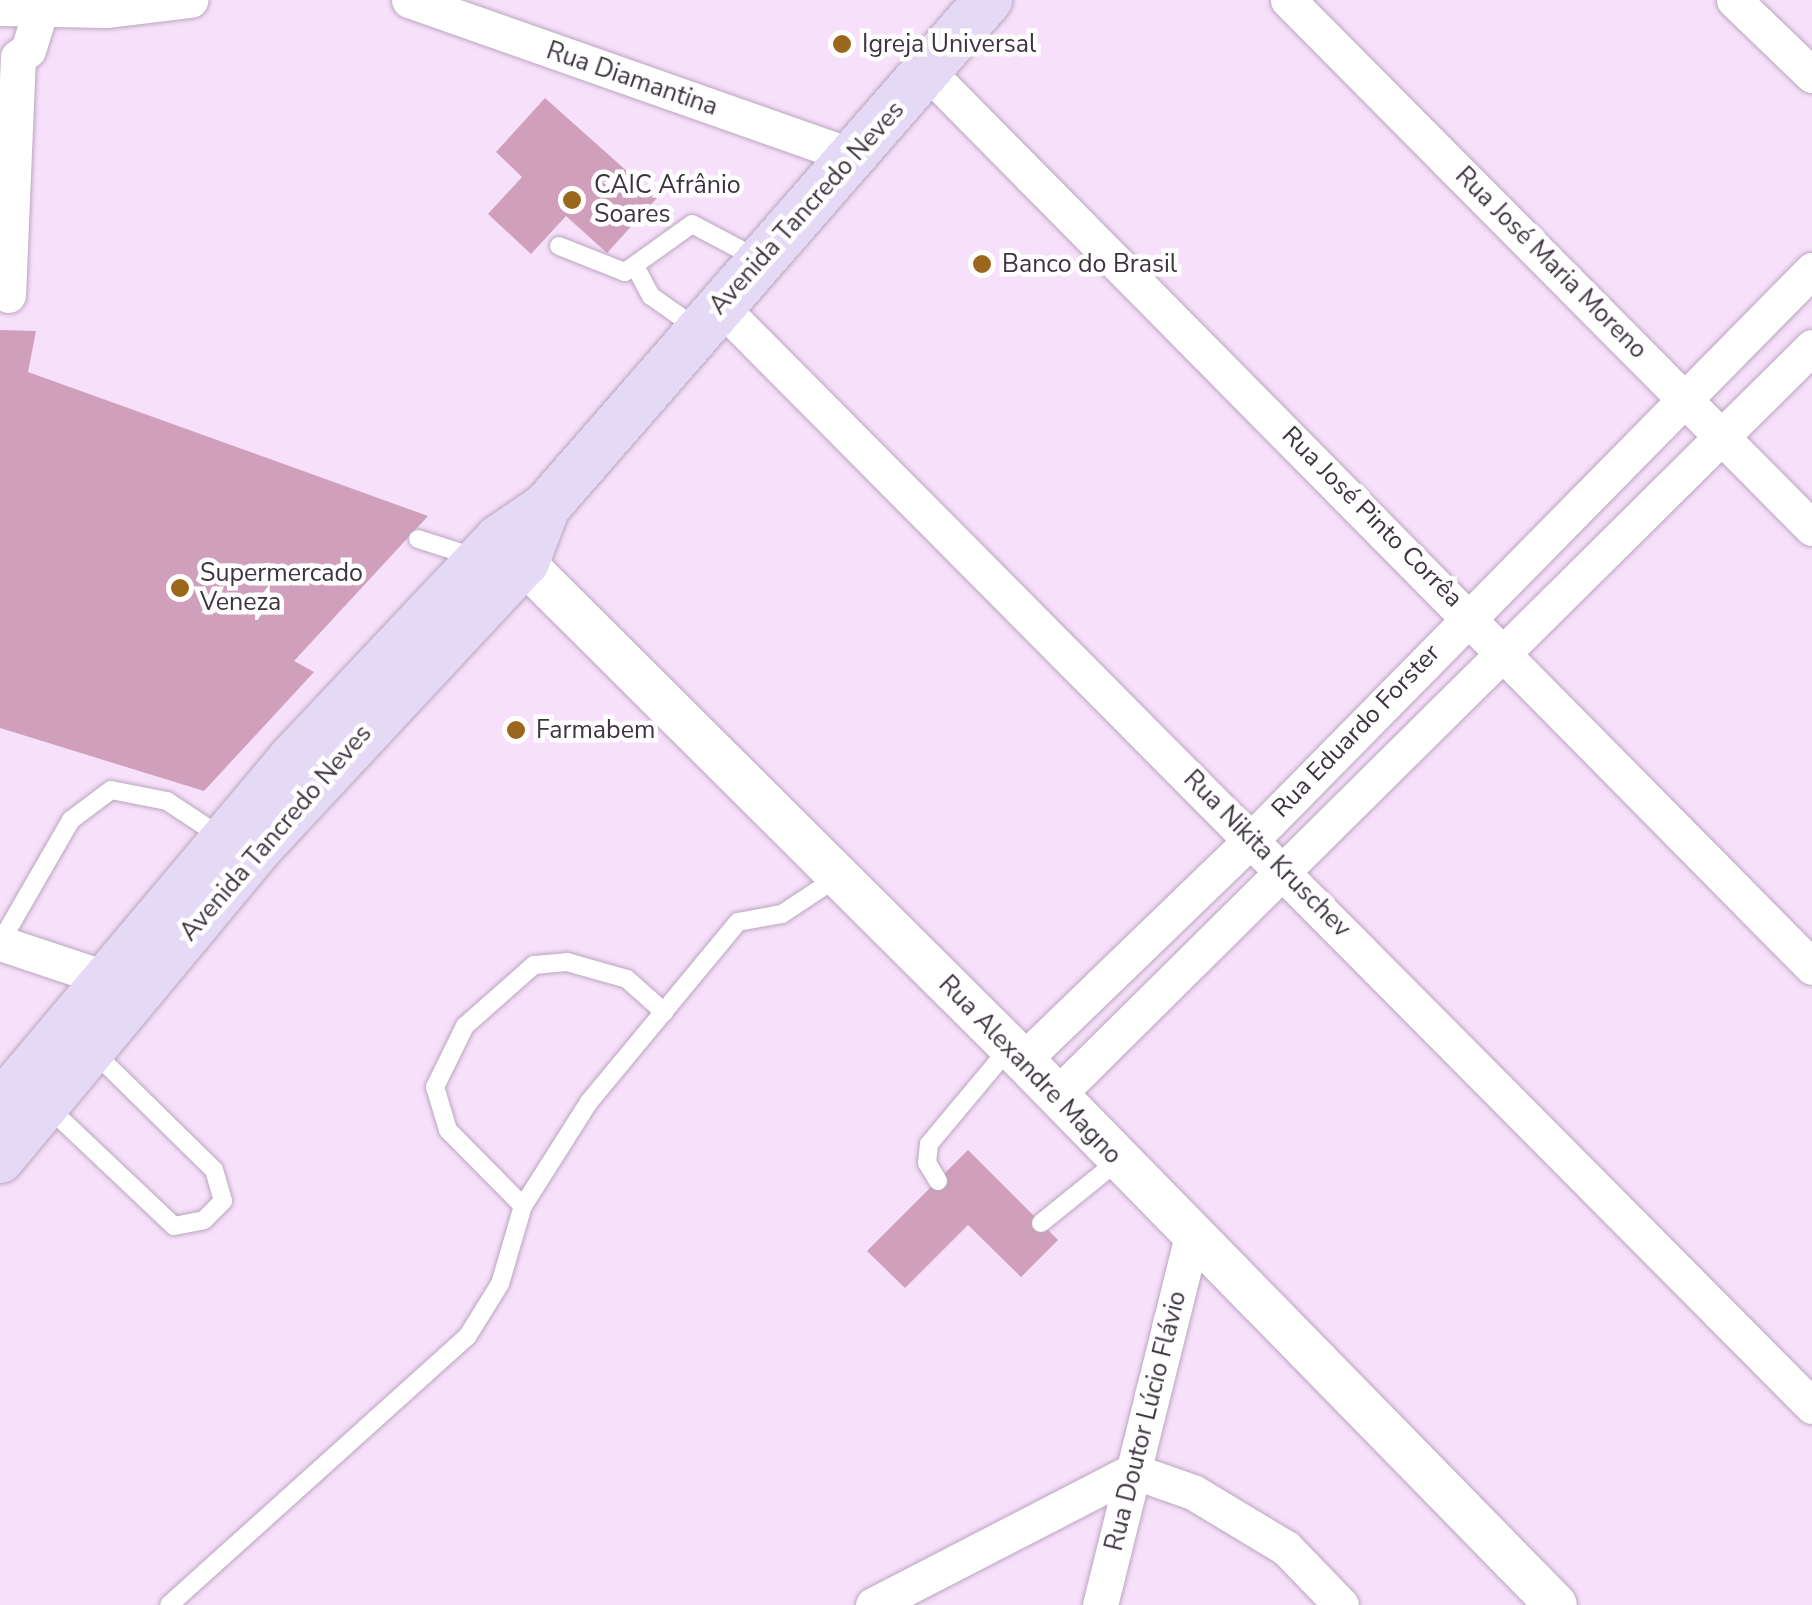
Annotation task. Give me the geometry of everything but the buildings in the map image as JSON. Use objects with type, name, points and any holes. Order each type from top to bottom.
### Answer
[{"type":"main road","name":"Avenida Tancredo Neves","points":[[0,1160],[23,1106],[102,976],[223,838],[546,507],[988,0]]},
{"type":"main road","name":"Avenida Tancredo Neves","points":[[23,1106],[91,1049],[502,553]]},
{"type":"street","points":[[0,8],[190,0]]},
{"type":"street","name":"Rua Diamantina","points":[[410,0],[854,157]]},
{"type":"street","name":"Rua José Maria Moreno","points":[[1288,0],[1812,528]]},
{"type":"street","points":[[1734,0],[1812,75]]},
{"type":"street","points":[[8,295],[9,56],[28,50],[41,8]]},
{"type":"street","name":"Rua José Pinto Corrêa","points":[[928,72],[1469,614],[1812,967]]},
{"type":"street","name":"Rua Eduardo Forster","points":[[1017,1053],[1253,838],[1469,614],[1689,400],[1812,270]]},
{"type":"street","name":"Rua Nikita Kruschev","points":[[709,318],[1253,838],[1812,1406]]},
{"type":"street","name":"Rua Eduardo Forster","points":[[1057,1094],[1724,438],[1812,346]]},
{"type":"street","name":"Rua Alexandre Magno","points":[[502,553],[839,876],[1017,1053],[1556,1605]]},
{"type":"street","points":[[0,943],[102,976]]},
{"type":"street","name":"Rua Doutor Lúcio Flávio","points":[[1100,1605],[1192,1236]]},
{"type":"street","points":[[874,1605],[1133,1471],[1193,1492],[1272,1539],[1341,1605]]},
{"type":"lane","points":[[559,246],[606,267],[636,268],[692,224],[760,260]]},
{"type":"lane","points":[[636,268],[652,296],[709,318]]},
{"type":"lane","points":[[418,539],[502,553]]},
{"type":"lane","points":[[0,943],[71,820],[110,790],[167,801],[223,838]]},
{"type":"lane","points":[[169,1605],[467,1337],[500,1284],[523,1206],[590,1102],[738,922],[782,914],[839,876]]},
{"type":"lane","points":[[523,1206],[448,1130],[434,1088],[465,1026],[534,965],[568,962],[627,979],[664,1012]]},
{"type":"lane","points":[[23,1106],[174,1226],[204,1220],[222,1201],[214,1170],[91,1049]]},
{"type":"lane","points":[[938,1181],[927,1163],[929,1144],[1017,1053]]},
{"type":"lane","points":[[1041,1223],[1119,1160]]},
{"type":"place","name":"Igreja Universal","points":[[842,44]]},
{"type":"place","name":"CAIC Afrânio Soares","points":[[572,200]]},
{"type":"place","name":"Banco do Brasil","points":[[982,264]]},
{"type":"place","name":"Supermercado Veneza","points":[[180,588]]},
{"type":"place","name":"Farmabem","points":[[516,730]]}]
